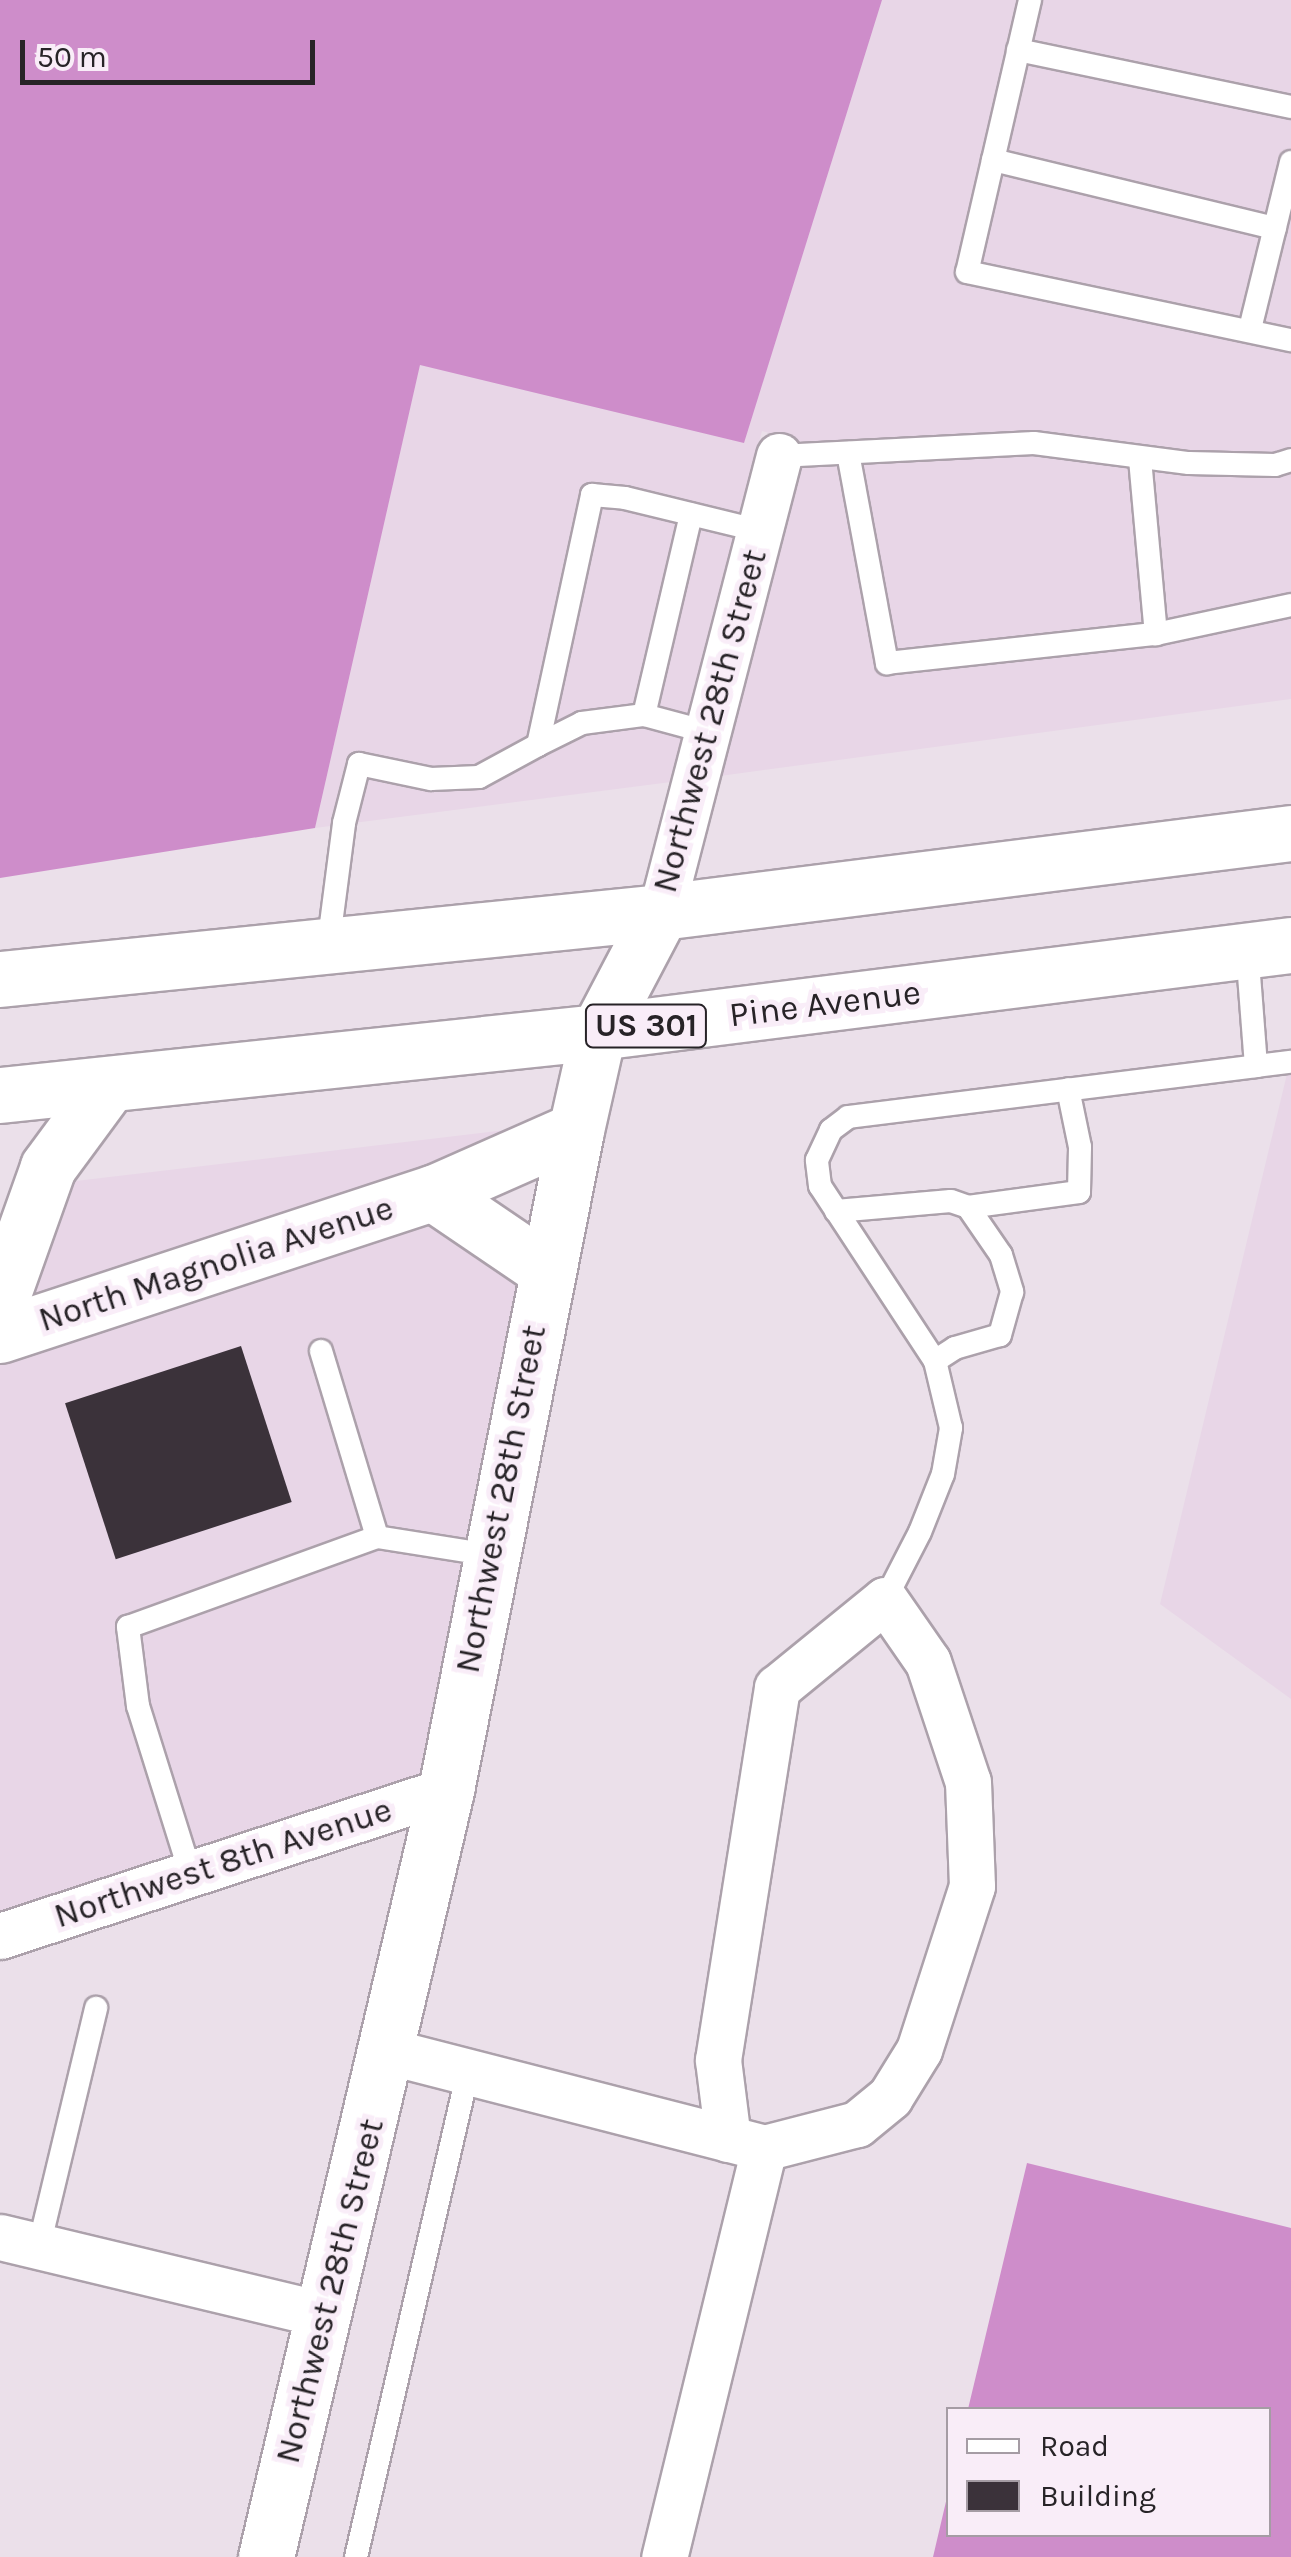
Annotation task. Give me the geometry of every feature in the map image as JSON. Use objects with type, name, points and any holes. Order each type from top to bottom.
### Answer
[{"type":"main road","points":[[0,980],[661,912],[1291,833]]},
{"type":"main road","name":"Northwest 28th Street","points":[[266,2557],[446,1790],[545,1269],[598,1032],[661,912]]},
{"type":"main road","name":"Pine Avenue","points":[[0,1095],[598,1032],[1269,948]]},
{"type":"main road","points":[[0,1302],[48,1167],[106,1086]]},
{"type":"main road","name":"North Magnolia Avenue","points":[[0,1335],[433,1193],[576,1130]]},
{"type":"main road","name":"North Magnolia Avenue","points":[[433,1193],[545,1269]]},
{"type":"street","name":"Northwest 28th Street","points":[[661,912],[779,456]]},
{"type":"street","points":[[387,2051],[746,2144],[857,2124],[890,2097],[919,2050],[972,1886],[968,1782],[928,1662],[885,1600],[778,1688],[718,2060],[746,2144],[664,2557]]},
{"type":"street","name":"Northwest 8th Avenue","points":[[0,1936],[446,1790]]},
{"type":"street","points":[[19,2242],[324,2315]]},
{"type":"lane","points":[[1030,0],[967,272],[1291,340]]},
{"type":"lane","points":[[1018,50],[1291,107]]},
{"type":"lane","points":[[993,160],[1275,228]]},
{"type":"lane","points":[[1250,329],[1291,162]]},
{"type":"lane","points":[[779,456],[1034,444],[1140,459],[1275,465],[1291,460]]},
{"type":"lane","points":[[848,452],[887,663],[1156,634],[1291,604]]},
{"type":"lane","points":[[1140,459],[1156,634]]},
{"type":"lane","points":[[538,745],[592,495],[760,530]]},
{"type":"lane","points":[[644,716],[691,514]]},
{"type":"lane","points":[[328,947],[344,824],[359,764],[431,779],[479,777],[582,724],[644,716],[707,732]]},
{"type":"lane","points":[[1256,1066],[1269,948]]},
{"type":"lane","points":[[885,1600],[920,1532],[942,1474],[951,1428],[935,1361],[820,1186],[817,1160],[831,1130],[848,1117],[1291,1062]]},
{"type":"lane","points":[[836,1211],[951,1202],[968,1207],[1079,1192],[1080,1146],[1068,1089]]},
{"type":"lane","points":[[935,1361],[955,1348],[1000,1335],[1012,1292],[1002,1255],[968,1207]]},
{"type":"lane","points":[[320,1350],[377,1538]]},
{"type":"lane","points":[[190,1875],[138,1706],[128,1628],[377,1538],[491,1555]]},
{"type":"lane","points":[[19,2242],[96,2008]]},
{"type":"lane","points":[[356,2557],[468,2072]]},
{"type":"shaded area","points":[[0,0],[882,0],[744,443],[420,365],[315,828],[0,878]]},
{"type":"shaded area","points":[[882,0],[1291,0],[1291,699],[720,776],[806,443],[762,431],[671,782],[315,828],[420,364],[744,442]]},
{"type":"shaded area","points":[[1291,1057],[1291,1699],[1160,1604]]},
{"type":"shaded area","points":[[532,1127],[436,1170],[25,1306],[67,1182]]},
{"type":"shaded area","points":[[424,1219],[520,1277],[425,1774],[0,1914],[0,1364],[5,1365],[8,1356]]},
{"type":"shaded area","points":[[1027,2163],[1291,2228],[1291,2557],[933,2557],[946,2502],[946,2537],[1271,2537],[1271,2407],[968,2407]]},
{"type":"building","points":[[241,1346],[292,1502],[116,1559],[65,1403]]}]
